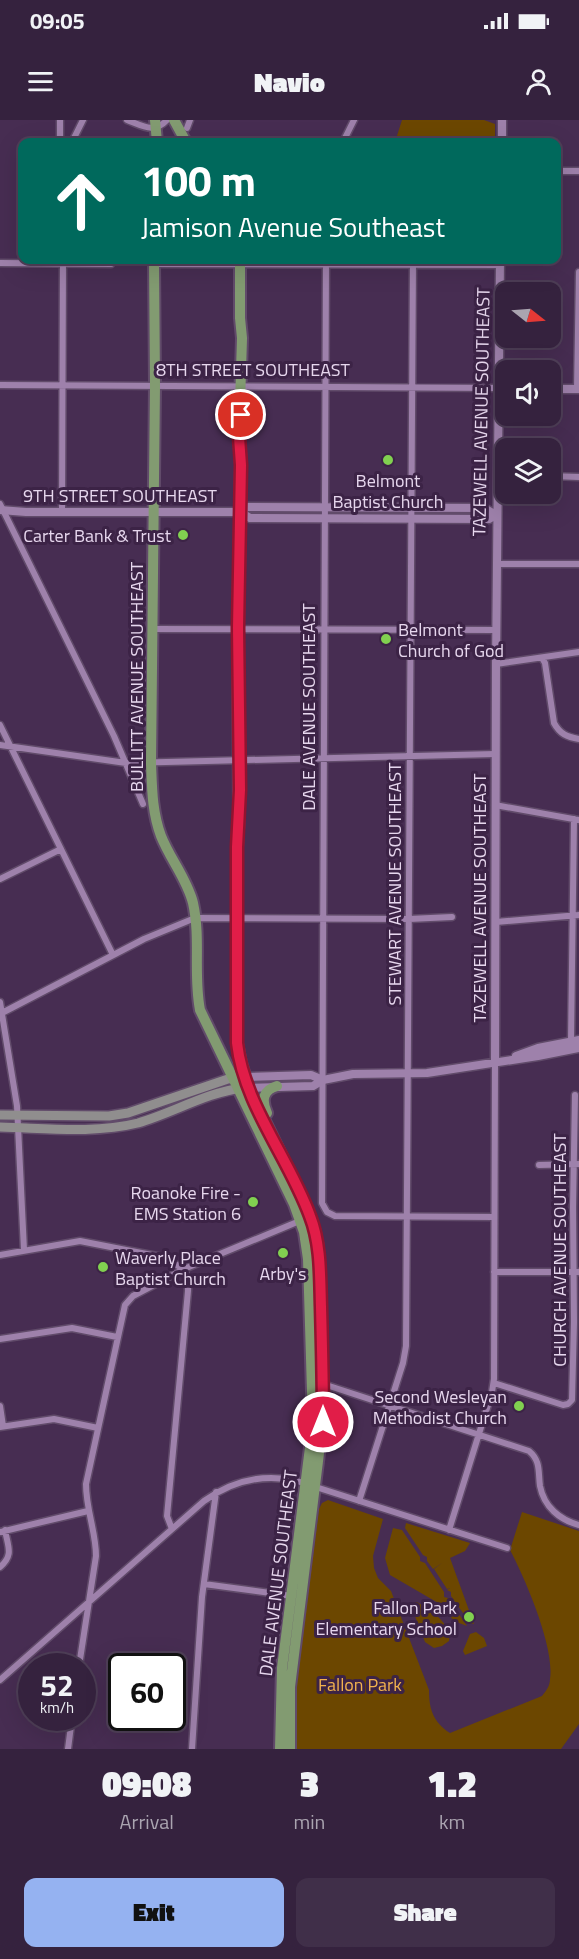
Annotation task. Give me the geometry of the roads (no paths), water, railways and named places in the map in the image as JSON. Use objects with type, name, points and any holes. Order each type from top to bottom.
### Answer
[{"type":"main road","points":[[174,120],[184,138]]},
{"type":"main road","name":"BULLITT AVENUE SOUTHEAST","points":[[154,264],[152,795],[161,836],[189,890],[198,935],[196,982],[200,1010],[232,1078],[243,1088]]},
{"type":"main road","points":[[240,264],[242,386],[239,437],[241,465],[238,628],[240,761],[237,1043],[245,1077],[243,1088],[294,1204],[306,1219]]},
{"type":"main road","points":[[0,1116],[109,1116],[128,1113],[232,1078],[245,1077]]},
{"type":"main road","points":[[273,1139],[272,1124],[263,1100],[269,1090],[278,1086]]},
{"type":"main road","points":[[0,1127],[124,1126],[229,1090],[243,1088]]},
{"type":"main road","points":[[243,1088],[273,1139],[306,1219]]},
{"type":"main road","name":"DALE AVENUE SOUTHEAST","points":[[280,1749],[280,1687],[296,1597],[310,1485],[318,1383],[316,1330],[306,1219]]},
{"type":"main road","name":"DALE AVENUE SOUTHEAST","points":[[290,1749],[290,1687],[296,1597]]},
{"type":"street","points":[[60,120],[60,138]]},
{"type":"street","points":[[74,138],[83,120]]},
{"type":"street","points":[[127,120],[146,128],[167,120]]},
{"type":"street","points":[[187,128],[190,120]]},
{"type":"street","points":[[345,138],[354,120]]},
{"type":"street","points":[[502,120],[502,138]]},
{"type":"street","points":[[561,171],[579,171]]},
{"type":"street","points":[[0,263],[18,262]]},
{"type":"street","points":[[62,512],[63,264]]},
{"type":"street","name":"DALE AVENUE SOUTHEAST","points":[[326,264],[321,1200],[327,1212],[335,1216],[408,1216]]},
{"type":"street","name":"STEWART AVENUE SOUTHEAST","points":[[359,1501],[403,1363],[406,1346],[413,264]]},
{"type":"street","name":"TAZEWELL AVENUE SOUTHEAST","points":[[500,264],[502,360]]},
{"type":"street","points":[[561,389],[578,389],[579,272]]},
{"type":"street","name":"8TH STREET SOUTHEAST","points":[[0,385],[495,388]]},
{"type":"street","points":[[561,476],[579,477]]},
{"type":"street","name":"TAZEWELL AVENUE SOUTHEAST","points":[[449,1530],[494,1383],[497,504]]},
{"type":"street","name":"9TH STREET SOUTHEAST","points":[[1,508],[62,512],[240,512],[250,518],[489,519],[496,515],[486,508],[247,507],[240,512]]},
{"type":"street","points":[[1,508],[126,763],[143,804]]},
{"type":"street","points":[[496,564],[579,564]]},
{"type":"street","points":[[153,629],[496,630]]},
{"type":"street","points":[[495,664],[579,652]]},
{"type":"street","points":[[542,658],[545,663],[552,715],[558,729],[565,736],[579,739]]},
{"type":"street","points":[[0,725],[113,955]]},
{"type":"street","points":[[0,745],[126,763],[495,754]]},
{"type":"street","points":[[495,805],[576,819],[575,1041],[538,1048],[495,1063]]},
{"type":"street","points":[[0,879],[61,849]]},
{"type":"street","points":[[495,922],[576,916]]},
{"type":"street","points":[[1,1013],[160,931],[195,918],[409,919],[453,917]]},
{"type":"street","points":[[0,1002],[18,1116],[24,1250]]},
{"type":"street","points":[[243,1088],[313,1086],[323,1080],[353,1074],[408,1074],[495,1063],[579,1048]]},
{"type":"street","points":[[245,1077],[311,1075],[323,1080]]},
{"type":"street","name":"CHURCH AVENUE SOUTHEAST","points":[[494,1383],[563,1405],[572,1400],[576,1357],[575,1095]]},
{"type":"street","points":[[538,1165],[577,1164]]},
{"type":"street","points":[[408,1216],[494,1217]]},
{"type":"street","points":[[81,1653],[96,1549],[88,1511],[86,1484],[123,1310],[128,1300],[184,1269],[306,1219]]},
{"type":"street","points":[[0,1255],[80,1241],[162,1257],[184,1269],[188,1291],[167,1516],[172,1529]]},
{"type":"street","points":[[494,1272],[576,1272]]},
{"type":"street","points":[[0,1339],[72,1328],[117,1338]]},
{"type":"street","points":[[318,1383],[525,1449],[533,1454],[539,1468],[541,1488],[547,1504],[558,1516],[579,1526]]},
{"type":"street","points":[[0,1406],[2,1426],[57,1419],[98,1428]]},
{"type":"street","points":[[0,1680],[216,1492],[238,1483],[270,1477],[284,1478],[507,1548]]},
{"type":"street","points":[[192,1749],[204,1584],[216,1492]]},
{"type":"street","points":[[0,1567],[7,1561],[10,1554],[2,1531],[88,1511]]},
{"type":"street","points":[[204,1584],[296,1597]]},
{"type":"street","points":[[68,1749],[70,1731]]},
{"type":"place","name":"Belmont Baptist Church","points":[[388,460]]},
{"type":"place","name":"Carter Bank & Trust","points":[[183,535]]},
{"type":"place","name":"Belmont Church of God","points":[[386,639]]},
{"type":"place","name":"Roanoke Fire - EMS Station 6","points":[[253,1202]]},
{"type":"place","name":"Arby's","points":[[283,1253]]},
{"type":"place","name":"Waverly Place Baptist Church","points":[[103,1267]]},
{"type":"place","name":"Second Wesleyan Methodist Church","points":[[519,1406]]},
{"type":"place","name":"Fallon Park Elementary School","points":[[469,1617]]},
{"type":"park label","name":"Fallon Park","points":[[360,1684]]}]
